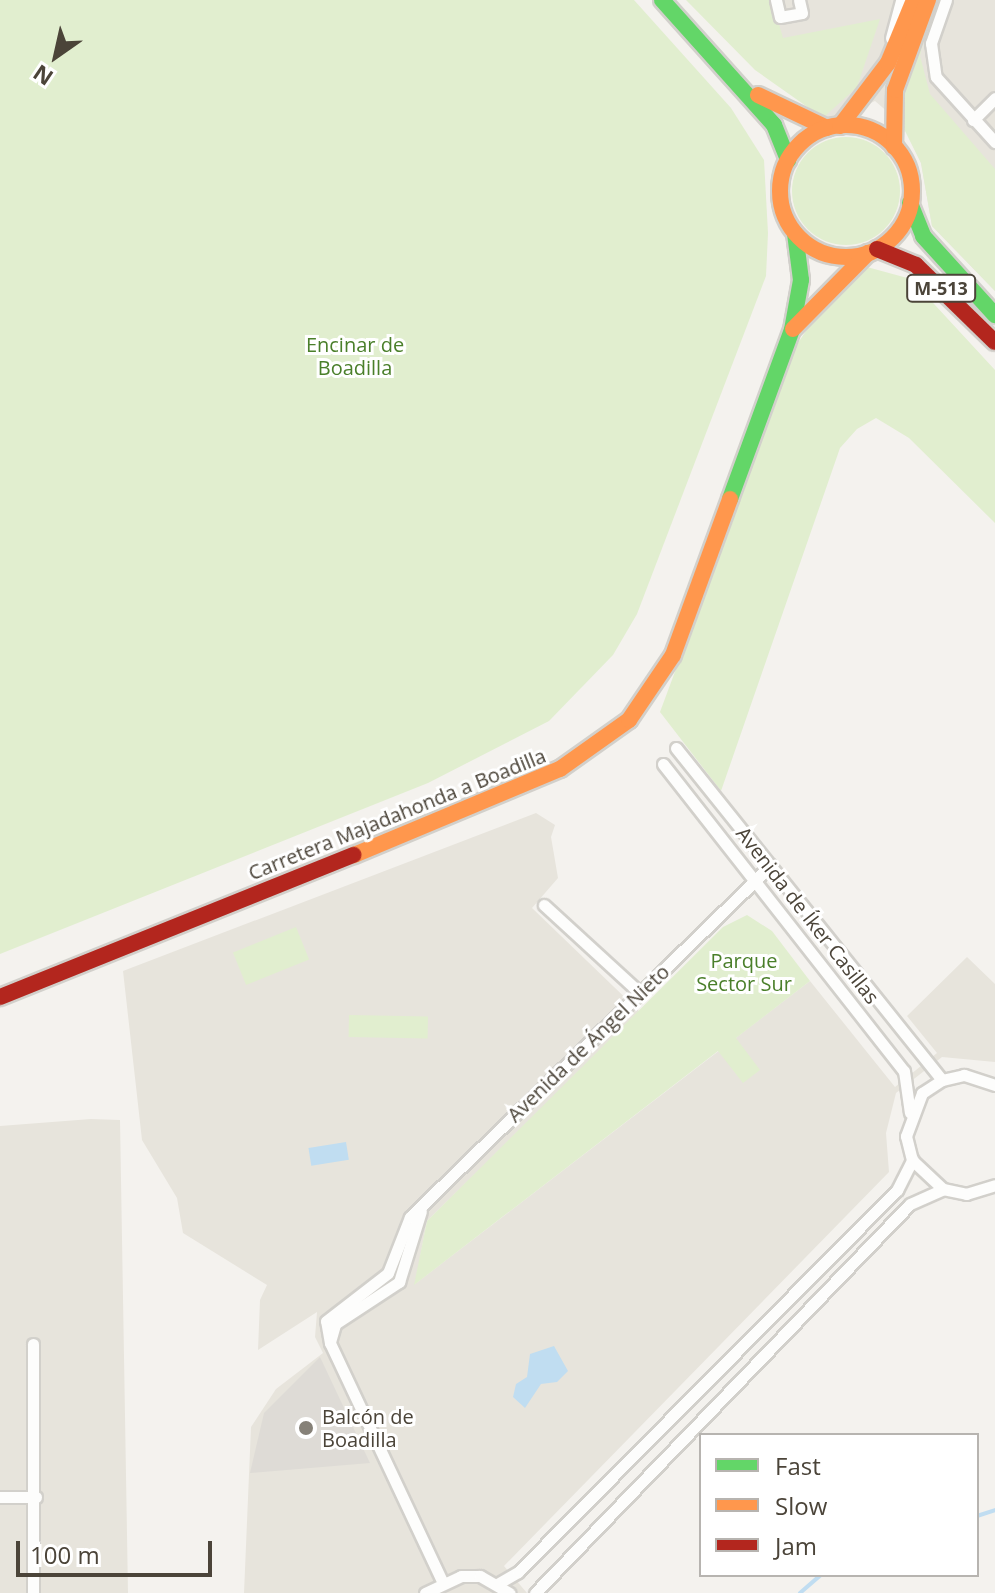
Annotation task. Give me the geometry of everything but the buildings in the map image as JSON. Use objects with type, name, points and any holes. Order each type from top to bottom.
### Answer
[{"type":"street","points":[[662,0],[739,80],[774,125],[788,160]]},
{"type":"street","points":[[776,0],[780,17],[802,13],[799,0]]},
{"type":"street","points":[[866,96],[901,0]]},
{"type":"street","points":[[795,233],[780,192],[788,160],[804,140],[834,127],[866,96],[914,0]]},
{"type":"street","points":[[894,147],[895,90],[928,0]]},
{"type":"street","points":[[946,0],[931,43],[933,65],[973,120],[995,142]]},
{"type":"street","points":[[739,80],[771,105],[834,127],[875,133],[894,147]]},
{"type":"street","points":[[973,120],[995,98]]},
{"type":"street","name":"M-513","points":[[894,147],[909,173],[910,203],[923,236],[995,315]]},
{"type":"street","points":[[872,251],[899,230],[910,203]]},
{"type":"street","name":"M-513","points":[[795,233],[823,253],[872,251],[916,265],[991,339]]},
{"type":"street","name":"Carretera Majadahonda a Boadilla","points":[[0,997],[482,804],[560,769],[623,726],[673,655],[792,330],[801,280],[795,233]]},
{"type":"street","name":"Carretera Majadahonda a Boadilla","points":[[792,330],[872,251]]},
{"type":"street","name":"Avenida de Íker Casillas","points":[[676,748],[942,1080]]},
{"type":"street","name":"Avenida de Íker Casillas","points":[[663,764],[904,1071],[910,1113],[906,1136],[912,1160]]},
{"type":"street","name":"Avenida de Ángel Nieto","points":[[442,1581],[325,1332],[332,1310],[388,1273],[405,1222],[771,865]]},
{"type":"street","points":[[544,905],[639,992]]},
{"type":"street","points":[[910,1113],[942,1080],[992,1080]]},
{"type":"street","points":[[499,1583],[518,1572],[897,1190],[912,1160],[943,1189],[966,1194],[995,1185]]},
{"type":"street","points":[[535,1593],[910,1204],[943,1189]]},
{"type":"street","points":[[33,1344],[36,1497],[33,1593]]},
{"type":"street","points":[[0,1497],[36,1497]]},
{"type":"street","points":[[425,1593],[442,1581],[480,1576],[499,1583],[510,1593]]},
{"type":"shaded area","points":[[735,0],[995,0],[995,291],[932,226],[921,163],[903,125],[875,101],[837,119],[823,118]]},
{"type":"shaded area","points":[[536,813],[555,825],[551,837],[558,878],[532,908],[640,1012],[427,1221],[415,1284],[810,981],[895,1087],[937,1053],[907,1016],[967,957],[995,984],[995,1062],[942,1057],[896,1093],[886,1133],[889,1172],[504,1566],[527,1593],[244,1593],[251,1427],[276,1389],[323,1353],[315,1337],[317,1312],[258,1350],[260,1300],[267,1285],[183,1233],[177,1198],[142,1140],[123,971]]},
{"type":"shaded area","points":[[91,1119],[120,1120],[128,1593],[0,1593],[0,1126]]},
{"type":"green space","name":"Encinar de Boadilla","points":[[0,0],[634,0],[731,108],[764,160],[768,233],[766,276],[637,614],[613,655],[549,721],[428,783],[0,954]]},
{"type":"green space","points":[[686,0],[772,0],[783,38],[880,19],[857,87],[823,118],[755,70]]},
{"type":"green space","points":[[925,34],[920,56],[930,94],[995,169],[995,291],[932,226],[921,163],[899,119],[900,98]]},
{"type":"green space","points":[[846,137],[876,146],[884,153],[891,161],[900,191],[891,221],[884,229],[876,236],[846,245],[816,236],[808,229],[801,221],[792,191],[801,161],[808,153],[816,146]]},
{"type":"green space","points":[[867,267],[911,279],[995,370],[995,523],[909,438],[876,418],[857,429],[840,448],[721,791],[660,712],[796,346],[830,294]]},
{"type":"green space","name":"Parque Sector Sur","points":[[747,915],[772,931],[810,981],[736,1038],[760,1070],[743,1083],[718,1051],[414,1285],[427,1221],[723,927]]},
{"type":"green space","points":[[296,927],[309,959],[246,985],[233,952]]},
{"type":"green space","points":[[349,1015],[428,1016],[428,1038],[349,1037]]},
{"type":"water","points":[[346,1142],[349,1160],[311,1166],[308,1148]]},
{"type":"water","points":[[554,1346],[568,1371],[557,1382],[541,1384],[525,1408],[513,1397],[516,1384],[527,1377],[530,1354]]},
{"type":"waterway","points":[[979,1515],[995,1510]]},
{"type":"waterway","points":[[800,1593],[819,1577]]},
{"type":"traffic: fast","points":[[662,0],[774,125],[788,160]]},
{"type":"traffic: fast","points":[[910,203],[923,236],[995,315]]},
{"type":"traffic: fast","points":[[730,499],[792,330],[801,280],[795,233]]},
{"type":"traffic: slow","points":[[840,126],[888,63],[914,0]]},
{"type":"traffic: slow","points":[[894,147],[895,90],[928,0]]},
{"type":"traffic: slow","points":[[758,95],[827,128]]},
{"type":"traffic: slow","points":[[846,125],[871,130],[892,145],[907,166],[912,191],[907,216],[892,237],[871,252],[846,257],[821,252],[800,237],[785,216],[780,191],[785,166],[800,145],[821,130],[846,125]]},
{"type":"traffic: slow","points":[[793,329],[868,253]]},
{"type":"traffic: slow","points":[[354,855],[560,769],[629,720],[673,655],[730,499]]},
{"type":"traffic: jam","points":[[877,249],[916,265],[995,342]]},
{"type":"traffic: jam","points":[[0,997],[354,855]]},
{"type":"place","name":"Balcón de Boadilla","points":[[306,1428]]}]
